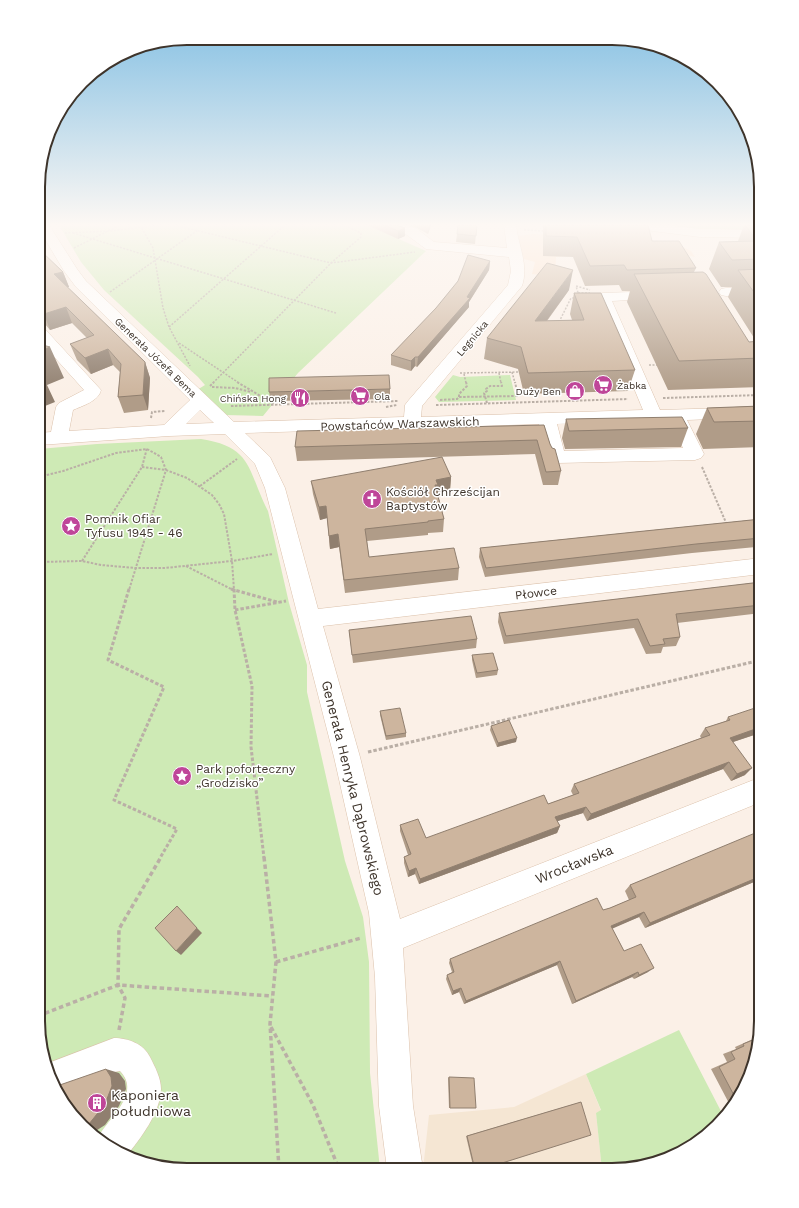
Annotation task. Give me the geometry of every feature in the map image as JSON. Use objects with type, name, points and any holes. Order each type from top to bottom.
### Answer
[{"type":"street","name":"Generała Józefa Bema","points":[[80,281],[94,298],[205,392],[230,429]]},
{"type":"street","name":"Legnicka","points":[[412,424],[414,405],[517,281]]},
{"type":"street","points":[[726,292],[754,292]]},
{"type":"street","points":[[654,416],[603,297],[669,294]]},
{"type":"street","points":[[45,338],[93,390],[93,392],[85,398],[65,407],[59,437]]},
{"type":"street","points":[[168,430],[205,392]]},
{"type":"street","name":"Powstańców Warszawskich","points":[[45,438],[168,430],[547,420],[754,412]]},
{"type":"street","points":[[547,420],[557,457],[695,454],[676,415]]},
{"type":"street","points":[[250,460],[266,448],[274,434],[284,427]]},
{"type":"street","name":"Generała Henryka Dąbrowskiego","points":[[230,429],[250,460],[275,488],[347,757],[384,913],[388,939],[394,1090],[399,1138],[404,1163]]},
{"type":"street","name":"Płowce","points":[[310,619],[754,567]]},
{"type":"street","name":"Wrocławska","points":[[388,939],[754,792]]},
{"type":"street","points":[[57,1076],[114,1055],[129,1057],[134,1061],[143,1077],[144,1090],[142,1100],[132,1121],[115,1143]]},
{"type":"path","points":[[94,298],[107,294],[125,281]]},
{"type":"path","points":[[159,281],[163,308],[169,327],[189,365],[194,371]]},
{"type":"path","points":[[169,327],[221,281]]},
{"type":"path","points":[[232,281],[336,313]]},
{"type":"path","points":[[205,392],[313,281]]},
{"type":"path","points":[[566,298],[580,298],[576,286],[600,292],[603,297]]},
{"type":"path","points":[[578,293],[587,293]]},
{"type":"path","points":[[557,324],[561,321],[571,299]]},
{"type":"path","points":[[178,343],[224,372],[252,392],[274,404]]},
{"type":"path","points":[[632,366],[667,365]]},
{"type":"path","points":[[438,400],[457,399],[459,397],[518,396],[512,372]]},
{"type":"path","points":[[459,397],[459,394],[467,386],[464,374],[526,372]]},
{"type":"path","points":[[488,410],[484,393],[490,386],[502,386],[499,373]]},
{"type":"path","points":[[205,392],[235,388],[252,392]]},
{"type":"path","points":[[432,405],[487,402],[754,395]]},
{"type":"path","points":[[230,406],[402,401]]},
{"type":"path","points":[[82,561],[142,467],[149,444]]},
{"type":"path","points":[[45,476],[116,453],[147,449],[161,457],[166,470],[108,660],[164,687],[114,800],[178,829],[119,929],[118,985],[125,998],[114,1055]]},
{"type":"path","points":[[695,454],[699,457],[729,529]]},
{"type":"path","points":[[200,486],[250,460]]},
{"type":"path","points":[[142,467],[166,470],[178,474],[200,486],[216,500],[224,514],[232,561],[236,610],[252,686],[251,747],[276,962],[270,1024],[279,1163]]},
{"type":"path","points":[[45,562],[82,561],[101,565],[135,568],[165,568],[232,561],[276,553]]},
{"type":"path","points":[[186,566],[234,590],[280,602]]},
{"type":"path","points":[[365,753],[754,662]]},
{"type":"path","points":[[276,962],[361,938]]},
{"type":"path","points":[[45,1013],[118,985],[272,996]]},
{"type":"path","points":[[270,1024],[313,1105],[337,1163]]},
{"type":"shaded area","points":[[586,1074],[601,1111],[596,1113],[601,1163],[424,1163],[429,1115],[514,1107]]},
{"type":"green space","points":[[97,281],[394,281],[298,373],[263,416],[225,415],[197,390],[205,385],[198,377],[104,290]]},
{"type":"green space","points":[[453,375],[460,377],[510,375],[516,400],[439,402],[435,397]]},
{"type":"green space","name":"Park poforteczny „Grodzisko”","points":[[201,439],[231,448],[240,455],[252,473],[268,511],[289,603],[307,665],[307,692],[345,861],[363,917],[369,962],[370,1073],[379,1163],[178,1163],[150,1158],[116,1144],[93,1128],[74,1108],[56,1075],[50,1058],[45,1030],[45,448],[97,444]]},
{"type":"green space","points":[[679,1030],[721,1112],[699,1134],[666,1152],[631,1162],[601,1163],[596,1113],[601,1110],[586,1074]]},
{"type":"building","points":[[45,281],[62,281],[145,362],[143,395],[118,397],[121,364],[108,349],[85,358],[70,344],[94,335],[66,307],[45,314]]},
{"type":"building","points":[[458,281],[477,281],[467,297],[470,298],[418,357],[415,357],[411,361],[391,355],[436,308]]},
{"type":"building","points":[[532,281],[565,281],[535,321],[584,320],[574,293],[601,293],[635,370],[528,373],[521,347],[487,338]]},
{"type":"building","points":[[638,281],[711,281],[749,342],[754,342],[754,358],[679,361]]},
{"type":"building","points":[[746,281],[754,281],[754,292]]},
{"type":"building","points":[[389,375],[390,389],[269,392],[269,378]]},
{"type":"building","points":[[754,406],[754,421],[714,422],[707,408]]},
{"type":"building","points":[[682,417],[688,428],[569,431],[566,419]]},
{"type":"building","points":[[544,425],[550,444],[552,448],[555,449],[561,471],[546,472],[537,440],[295,447],[297,431]]},
{"type":"building","points":[[442,457],[451,477],[436,480],[438,485],[435,485],[444,519],[365,529],[369,557],[454,548],[459,568],[344,580],[338,534],[329,536],[326,506],[319,507],[311,481]]},
{"type":"building","points":[[754,520],[754,539],[486,568],[480,548]]},
{"type":"building","points":[[754,583],[754,606],[676,614],[680,637],[663,639],[665,644],[650,646],[638,619],[506,636],[499,613]]},
{"type":"building","points":[[471,616],[477,639],[352,655],[349,630]]},
{"type":"building","points":[[493,653],[498,670],[477,673],[472,655]]},
{"type":"building","points":[[400,708],[406,733],[386,736],[380,711]]},
{"type":"building","points":[[754,708],[754,729],[730,738],[752,768],[737,774],[729,762],[591,814],[586,807],[555,817],[560,826],[420,879],[416,868],[409,871],[404,857],[411,854],[400,825],[418,819],[426,838],[544,795],[548,804],[579,793],[574,784],[710,735],[705,728],[730,720],[728,717]]},
{"type":"building","points":[[509,720],[517,738],[498,743],[491,726]]},
{"type":"building","points":[[754,833],[754,879],[650,923],[644,912],[611,926],[624,951],[641,944],[654,968],[639,975],[638,972],[576,1001],[560,961],[466,1001],[461,988],[453,991],[447,975],[454,972],[450,959],[597,898],[603,910],[610,908],[636,897],[630,885]]},
{"type":"building","points":[[177,906],[197,928],[176,951],[155,928]]},
{"type":"building","points":[[753,1040],[746,1067],[734,1094],[719,1067],[735,1059],[731,1052],[744,1046],[743,1044]]},
{"type":"building","points":[[106,1069],[111,1077],[112,1086],[105,1104],[89,1124],[74,1108],[60,1085]]},
{"type":"building","points":[[449,1077],[474,1078],[476,1108],[450,1108]]},
{"type":"building","points":[[581,1102],[591,1135],[502,1163],[473,1163],[467,1136]]},
{"type":"place","name":"Żabka","points":[[603,385]]},
{"type":"place","name":"Duży Ben","points":[[575,391]]},
{"type":"place","name":"Ola","points":[[360,396]]},
{"type":"place","name":"Chińska Hong","points":[[300,398]]},
{"type":"place","name":"Kościół Chrześcijan Baptystów","points":[[372,499]]},
{"type":"place","name":"Pomnik Ofiar Tyfusu 1945 - 46","points":[[71,526]]},
{"type":"place","name":"Park poforteczny „Grodzisko”","points":[[182,776]]},
{"type":"place","name":"Kaponiera południowa","points":[[97,1103]]}]
